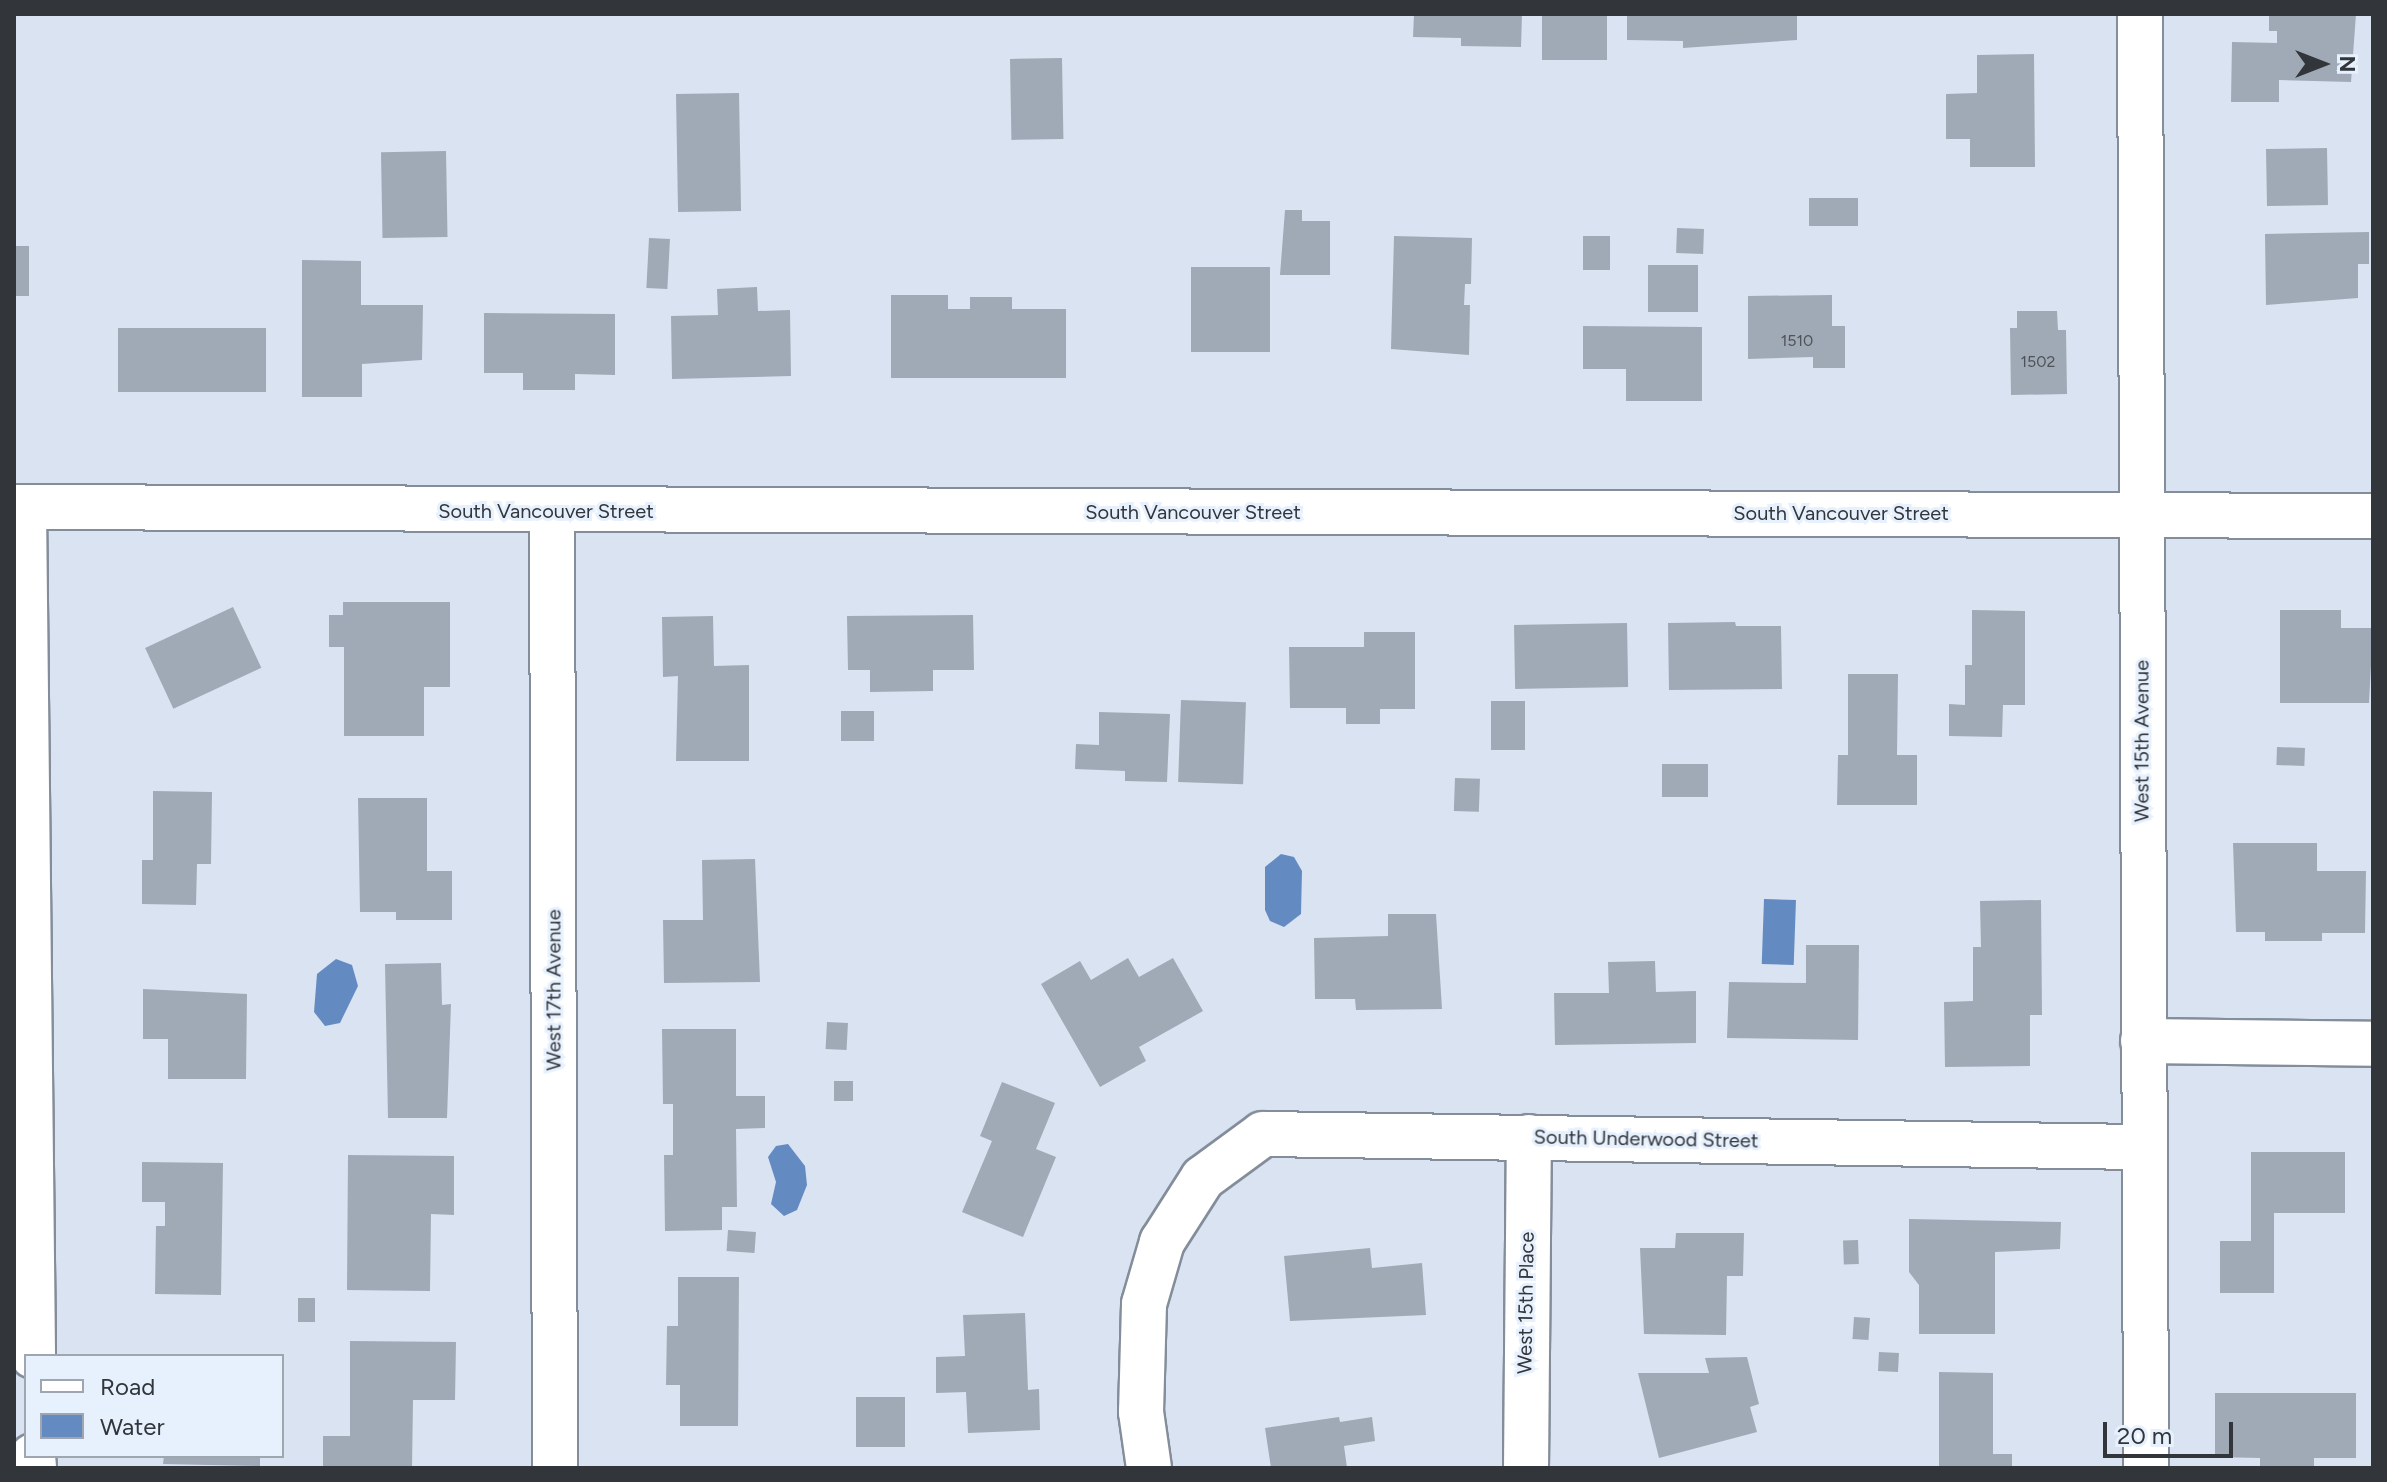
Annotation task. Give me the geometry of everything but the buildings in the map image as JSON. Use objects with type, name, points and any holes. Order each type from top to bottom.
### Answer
[{"type":"street","name":"West 15th Avenue","points":[[2140,14],[2146,1468]]},
{"type":"street","name":"South Vancouver Street","points":[[19,507],[2373,516]]},
{"type":"street","points":[[19,507],[33,1354]]},
{"type":"street","name":"West 17th Avenue","points":[[552,511],[555,1468]]},
{"type":"street","points":[[2143,1041],[2373,1044]]},
{"type":"street","name":"South Underwood Street","points":[[1149,1468],[1141,1412],[1144,1304],[1162,1242],[1178,1210],[1203,1178],[1263,1134],[2144,1147]]},
{"type":"street","name":"West 15th Place","points":[[1526,1468],[1529,1137]]},
{"type":"water","points":[[1281,854],[1294,857],[1302,871],[1301,914],[1284,927],[1270,921],[1265,910],[1265,867]]},
{"type":"water","points":[[1764,899],[1796,900],[1794,965],[1762,964]]},
{"type":"water","points":[[336,959],[352,965],[358,986],[340,1023],[325,1026],[314,1012],[317,974]]},
{"type":"water","points":[[788,1144],[805,1166],[807,1185],[797,1210],[784,1216],[771,1204],[776,1182],[768,1157],[776,1146]]}]
